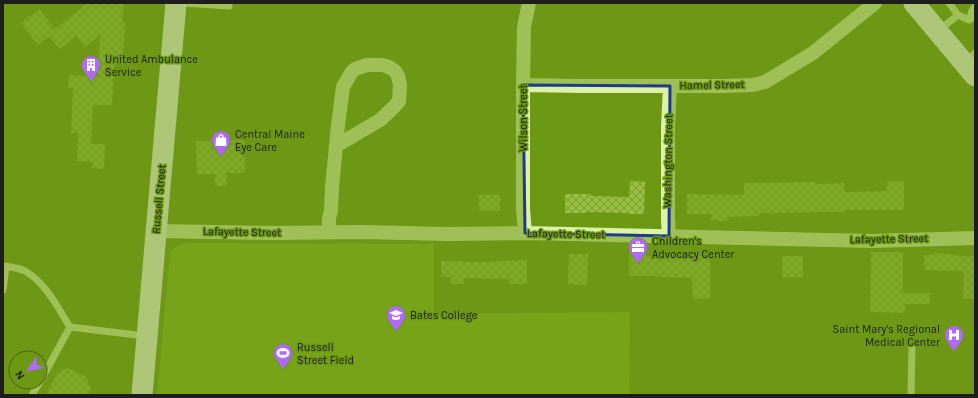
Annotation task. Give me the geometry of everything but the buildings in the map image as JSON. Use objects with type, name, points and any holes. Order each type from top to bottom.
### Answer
[{"type":"main road","name":"Russell Street","points":[[142,395],[176,3]]},
{"type":"main road","points":[[914,3],[938,31],[971,64]]},
{"type":"street","name":"Wilson Street","points":[[525,233],[523,208],[523,85],[524,27],[528,3]]},
{"type":"street","name":"Hamel Street","points":[[523,85],[753,85],[765,82],[813,53],[875,3]]},
{"type":"street","points":[[329,232],[332,186],[336,146],[343,87],[355,69],[367,65],[382,65],[395,71],[400,85],[399,101],[380,120],[336,146]]},
{"type":"street","name":"Washington Street","points":[[669,236],[668,126],[670,86]]},
{"type":"street","name":"Lafayette Street","points":[[156,231],[448,234],[525,233],[872,240],[975,238]]},
{"type":"lane","points":[[183,3],[230,6]]},
{"type":"lane","points":[[949,3],[958,15],[972,18],[972,11],[975,6]]},
{"type":"lane","points":[[938,31],[958,15]]},
{"type":"lane","points":[[3,290],[5,266],[24,270],[38,281],[57,305],[70,327]]},
{"type":"lane","points":[[70,327],[147,336]]},
{"type":"lane","points":[[48,367],[70,327]]},
{"type":"lane","points":[[911,395],[912,348]]},
{"type":"highlighted area","points":[[523,85],[670,86],[669,236],[525,233]]},
{"type":"green space","name":"Bates College","points":[[196,243],[434,244],[434,314],[630,312],[629,395],[157,395],[170,254],[172,250],[178,246]]},
{"type":"place","name":"United Ambulance Service","points":[[91,82]]},
{"type":"place","name":"Central Maine Eye Care","points":[[221,157]]},
{"type":"place","name":"Children's Advocacy Center","points":[[638,264]]},
{"type":"place","name":"Bates College","points":[[396,332]]},
{"type":"place","name":"Saint Mary's Regional Medical Center","points":[[954,352]]},
{"type":"place","name":"Russell Street Field","points":[[283,370]]}]
